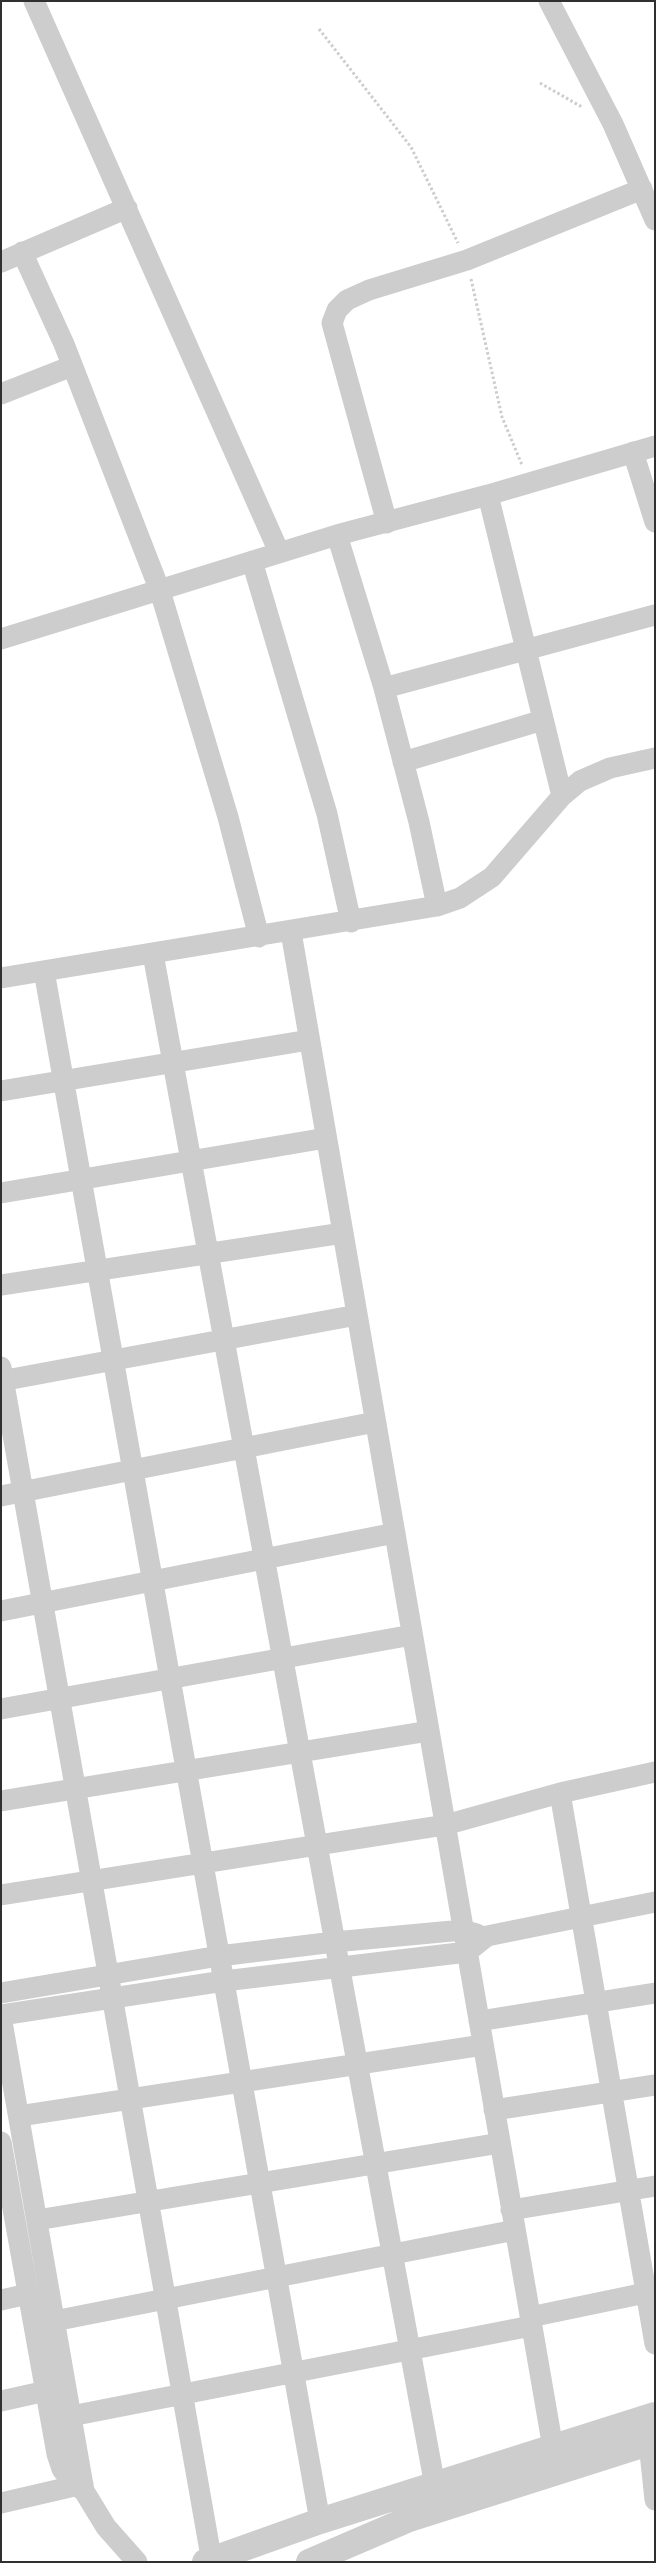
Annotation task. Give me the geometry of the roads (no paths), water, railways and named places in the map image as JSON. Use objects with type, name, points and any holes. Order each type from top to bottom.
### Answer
[{"type":"street","points":[[34,1],[280,552]]},
{"type":"street","points":[[549,1],[613,124],[655,220]]},
{"type":"street","points":[[387,523],[332,323],[337,310],[347,300],[369,290],[467,260],[642,189]]},
{"type":"street","points":[[1,262],[127,208]]},
{"type":"street","points":[[22,252],[72,366],[160,591],[228,817],[259,936]]},
{"type":"street","points":[[1,394],[72,366]]},
{"type":"street","points":[[1,639],[337,535],[488,496],[655,446]]},
{"type":"street","points":[[633,452],[655,522]]},
{"type":"street","points":[[488,496],[562,796]]},
{"type":"street","points":[[337,535],[384,688],[419,822],[437,906]]},
{"type":"street","points":[[252,561],[327,814],[351,922]]},
{"type":"street","points":[[384,688],[655,615]]},
{"type":"street","points":[[403,762],[543,720]]},
{"type":"street","points":[[1,978],[291,932],[437,906],[460,898],[492,877],[562,796],[591,775],[655,758]]},
{"type":"street","points":[[291,932],[553,2448]]},
{"type":"street","points":[[152,954],[435,2486]]},
{"type":"street","points":[[44,971],[320,2521]]},
{"type":"street","points":[[1,1091],[310,1040]]},
{"type":"street","points":[[1,1193],[326,1138]]},
{"type":"street","points":[[1,1285],[343,1233]]},
{"type":"street","points":[[357,1315],[114,1360],[2,1376],[182,2394],[209,2561],[320,2521],[655,2415]]},
{"type":"street","points":[[1,1496],[375,1422]]},
{"type":"street","points":[[1,1611],[395,1534]]},
{"type":"street","points":[[1,1709],[412,1635]]},
{"type":"street","points":[[1,1801],[429,1731]]},
{"type":"street","points":[[1,1895],[445,1825],[560,1793],[655,1772]]},
{"type":"street","points":[[560,1793],[628,2191],[650,2292],[655,2344]]},
{"type":"street","points":[[1,1993],[108,1973],[219,1956],[334,1942],[463,1930],[487,1936],[655,1902]]},
{"type":"street","points":[[81,2487],[71,2416],[1,2016],[112,1997],[224,1981],[467,1952],[487,1936]]},
{"type":"street","points":[[479,2021],[655,1993]]},
{"type":"street","points":[[19,2116],[483,2045]]},
{"type":"street","points":[[494,2110],[655,2084]]},
{"type":"street","points":[[1,2142],[8,2214],[28,2294],[57,2454],[62,2469],[81,2487],[106,2527],[137,2562]]},
{"type":"street","points":[[37,2220],[500,2143]]},
{"type":"street","points":[[54,2321],[392,2254],[513,2220],[655,2186]]},
{"type":"street","points":[[71,2416],[410,2350],[650,2292]]},
{"type":"street","points":[[1,2300],[28,2294]]},
{"type":"street","points":[[1,2401],[46,2391]]},
{"type":"street","points":[[309,2562],[409,2519],[652,2442],[655,2500]]},
{"type":"street","points":[[1,2503],[81,2487]]}]
